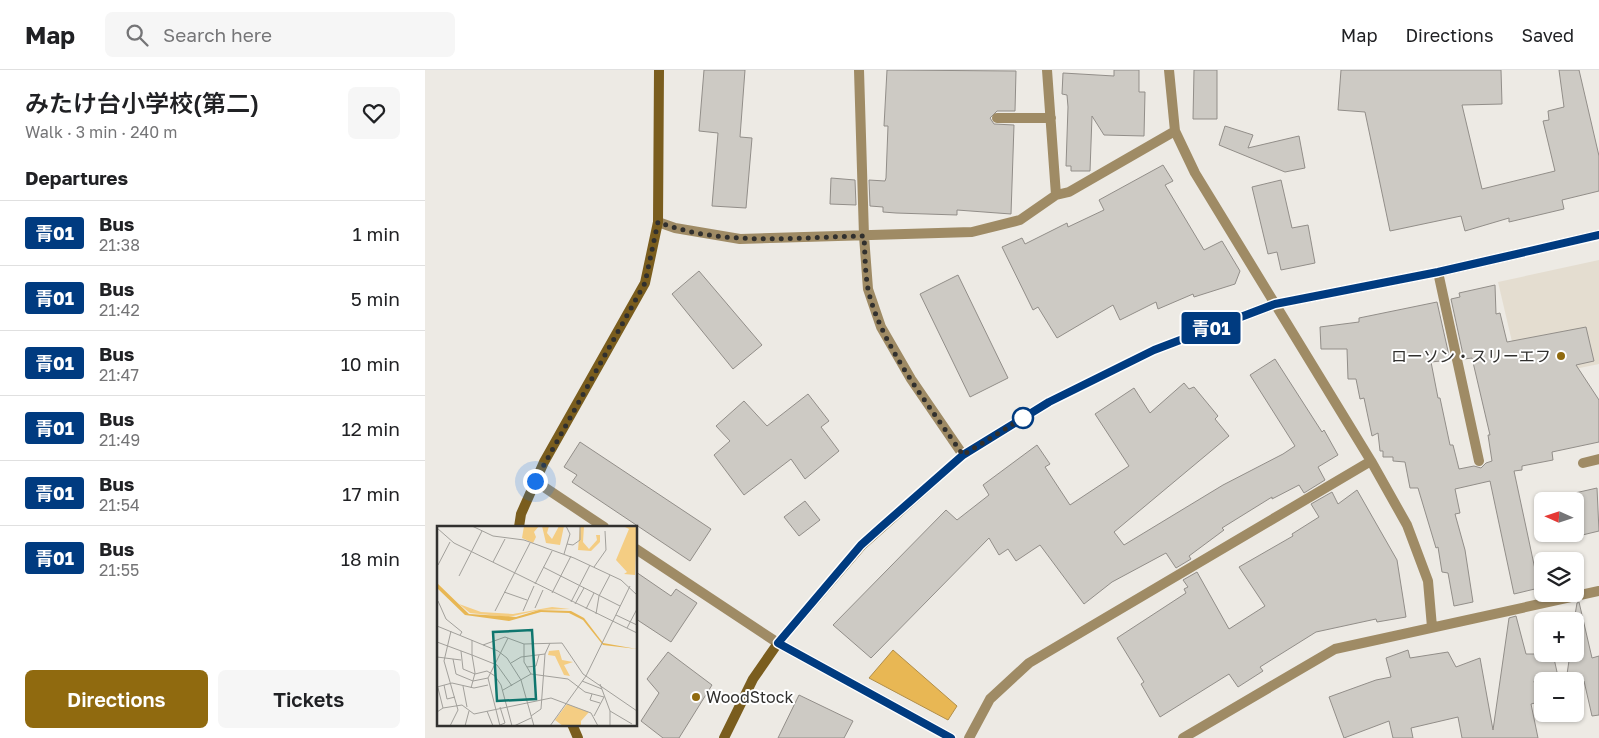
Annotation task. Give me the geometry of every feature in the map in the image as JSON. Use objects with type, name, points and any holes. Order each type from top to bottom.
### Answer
[{"type":"street","points":[[519,526],[521,514],[535,481],[645,283],[658,222],[659,70]]},
{"type":"street","points":[[859,70],[864,236],[868,289],[881,327],[911,379],[963,455]]},
{"type":"street","points":[[1047,70],[1056,195]]},
{"type":"street","points":[[1169,70],[1175,131],[1195,173],[1371,461],[1407,525],[1428,581],[1432,627]]},
{"type":"street","points":[[997,118],[1051,118]]},
{"type":"street","points":[[658,222],[675,228],[739,239],[972,232],[1020,220],[1056,195],[1069,192],[1175,131]]},
{"type":"street","points":[[724,738],[753,678],[778,643],[861,545],[963,455],[1049,402],[1154,350],[1275,304],[1438,272],[1599,235]]},
{"type":"street","points":[[1438,272],[1479,461]]},
{"type":"street","points":[[1583,462],[1599,459]]},
{"type":"street","points":[[969,738],[990,699],[1029,663],[1371,461]]},
{"type":"street","points":[[535,481],[602,526]]},
{"type":"street","points":[[637,549],[778,643],[951,738]]},
{"type":"street","points":[[1183,738],[1335,649],[1599,591]]},
{"type":"street","points":[[573,726],[578,738]]},
{"type":"shaded area","points":[[1599,260],[1599,364],[1521,380],[1498,282]]},
{"type":"shaded area","points":[[893,650],[957,706],[948,720],[869,678]]},
{"type":"building","points":[[704,70],[745,70],[740,137],[752,138],[746,208],[712,206],[718,133],[699,131]]},
{"type":"building","points":[[887,70],[1016,71],[1015,111],[997,111],[990,118],[994,124],[1014,125],[1011,214],[957,210],[957,215],[896,213],[883,212],[883,207],[870,206],[869,180],[885,181],[886,178],[888,126],[884,126]]},
{"type":"building","points":[[1114,70],[1139,70],[1139,92],[1145,92],[1144,136],[1104,135],[1092,116],[1090,171],[1071,171],[1071,166],[1066,166],[1068,107],[1067,95],[1062,94],[1063,73],[1114,76]]},
{"type":"building","points":[[1194,70],[1217,70],[1217,119],[1193,119]]},
{"type":"building","points":[[1341,70],[1501,70],[1502,104],[1462,105],[1482,189],[1555,171],[1543,121],[1549,120],[1548,111],[1564,107],[1559,70],[1579,70],[1599,156],[1599,191],[1562,200],[1564,209],[1509,222],[1509,218],[1465,231],[1461,216],[1390,231],[1365,112],[1338,110]]},
{"type":"building","points":[[1225,126],[1253,135],[1248,148],[1299,136],[1305,168],[1285,172],[1219,145]]},
{"type":"building","points":[[1163,165],[1173,181],[1165,185],[1204,250],[1222,241],[1240,271],[1235,284],[1194,297],[1193,294],[1158,309],[1156,302],[1120,320],[1113,305],[1057,338],[1038,307],[1033,310],[1002,247],[1022,238],[1025,244],[1067,223],[1068,227],[1104,210],[1099,200]]},
{"type":"building","points":[[831,178],[855,180],[856,205],[830,204]]},
{"type":"building","points":[[1281,180],[1292,228],[1308,225],[1315,263],[1281,270],[1277,252],[1268,254],[1252,187]]},
{"type":"building","points":[[699,271],[762,345],[733,369],[672,294]]},
{"type":"building","points":[[958,275],[1008,378],[970,397],[920,294]]},
{"type":"building","points":[[1495,285],[1496,314],[1500,313],[1507,342],[1586,327],[1594,361],[1576,365],[1599,400],[1599,442],[1552,452],[1553,460],[1522,466],[1522,470],[1514,471],[1534,565],[1534,589],[1514,594],[1490,481],[1455,489],[1460,513],[1455,514],[1465,550],[1473,602],[1454,606],[1448,573],[1442,572],[1438,547],[1436,548],[1418,488],[1410,488],[1405,462],[1393,461],[1393,457],[1383,457],[1383,451],[1380,451],[1378,433],[1372,436],[1364,398],[1360,399],[1356,379],[1348,379],[1347,349],[1321,349],[1320,327],[1359,322],[1359,318],[1437,302],[1450,360],[1431,362],[1450,445],[1453,445],[1459,469],[1474,466],[1481,468],[1486,463],[1492,461],[1488,435],[1490,435],[1472,358],[1464,359],[1451,299],[1460,297],[1459,293]]},
{"type":"building","points":[[1275,359],[1322,432],[1324,430],[1338,455],[1318,467],[1325,480],[1304,493],[1299,485],[1272,499],[1272,497],[1222,528],[1224,530],[1189,556],[1191,559],[1176,568],[1166,553],[1112,582],[1084,604],[1040,545],[1016,561],[1008,549],[999,555],[989,538],[871,658],[833,625],[946,510],[957,520],[989,495],[983,485],[1037,445],[1050,464],[1045,467],[1070,505],[1129,466],[1095,414],[1134,388],[1150,413],[1184,383],[1189,389],[1194,387],[1218,416],[1215,419],[1229,436],[1114,532],[1124,545],[1223,485],[1283,454],[1295,446],[1250,375]]},
{"type":"building","points":[[808,394],[829,421],[821,427],[839,451],[805,479],[791,459],[744,495],[714,455],[730,441],[716,426],[744,401],[767,426]]},
{"type":"building","points":[[580,442],[711,529],[690,561],[572,482],[577,475],[564,467]]},
{"type":"building","points":[[1597,488],[1599,531],[1584,535],[1584,492],[1579,492]]},
{"type":"building","points":[[1357,490],[1397,560],[1406,617],[1377,622],[1376,619],[1316,632],[1260,667],[1263,671],[1238,687],[1229,674],[1160,717],[1141,684],[1144,682],[1117,638],[1186,593],[1184,589],[1188,587],[1183,580],[1197,572],[1229,629],[1265,606],[1239,567],[1293,536],[1292,534],[1319,517],[1311,504],[1332,492],[1338,504]]},
{"type":"building","points":[[805,501],[820,520],[799,536],[784,517]]},
{"type":"building","points":[[637,573],[671,596],[676,589],[697,603],[671,642],[637,620]]},
{"type":"building","points":[[1579,602],[1581,612],[1576,612],[1577,603]]},
{"type":"building","points":[[1516,616],[1526,654],[1534,654],[1534,662],[1555,662],[1557,672],[1534,672],[1534,703],[1531,704],[1538,738],[1462,738],[1458,717],[1411,728],[1413,738],[1393,738],[1389,721],[1344,738],[1329,697],[1376,680],[1391,677],[1386,658],[1408,650],[1410,658],[1448,652],[1456,667],[1480,658],[1493,730],[1509,618]]},
{"type":"building","points":[[1584,624],[1592,658],[1599,656],[1599,715],[1592,716],[1584,681],[1584,672],[1567,672],[1569,662],[1584,662]]},
{"type":"building","points":[[668,652],[712,685],[679,738],[663,738],[641,721],[659,693],[647,679]]},
{"type":"building","points":[[799,695],[853,721],[844,738],[778,738]]},
{"type":"bus line","name":"青01","points":[[951,738],[778,643],[861,545],[963,455],[1049,402],[1154,350],[1275,304],[1438,272],[1599,235]]},
{"type":"place","name":"ローソン・スリーエフ","points":[[1561,356]]},
{"type":"place","name":"WoodStock","points":[[696,697]]},
{"type":"route","points":[[535,481],[645,283],[658,222],[675,228],[739,239],[864,236],[868,289],[881,327],[911,379],[963,455],[1023,418]]}]
